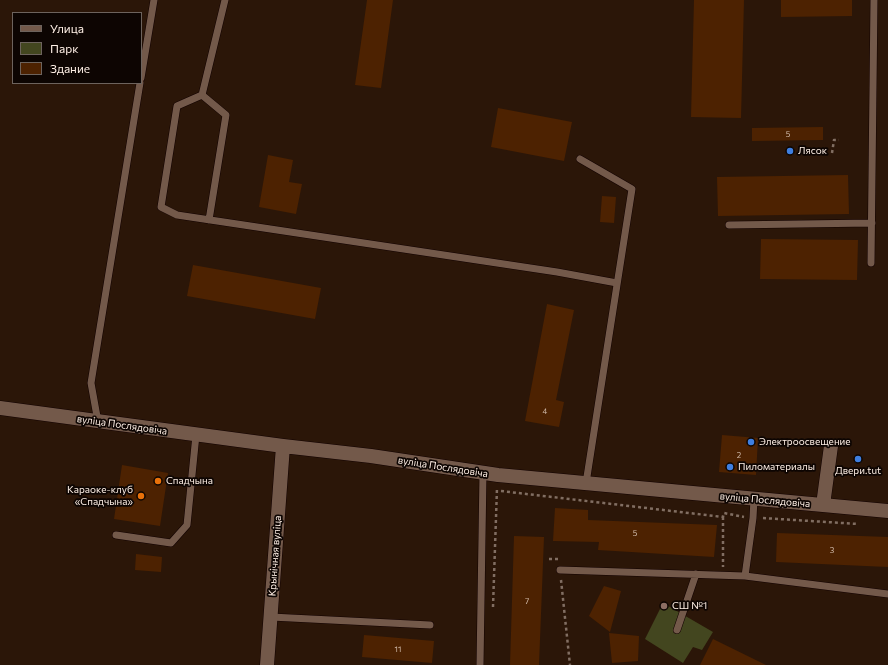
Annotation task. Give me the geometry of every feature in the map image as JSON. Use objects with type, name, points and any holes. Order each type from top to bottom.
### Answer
[{"type":"street","name":"вуліца Послядовіча","points":[[0,408],[196,435],[371,456],[498,475],[888,511]]},
{"type":"street","name":"Крынічная вуліца","points":[[268,665],[283,446]]},
{"type":"street","points":[[824,505],[831,446]]},
{"type":"lane","points":[[142,72],[154,0]]},
{"type":"lane","points":[[202,95],[225,0]]},
{"type":"lane","points":[[871,263],[874,0]]},
{"type":"lane","points":[[98,422],[92,383],[140,84]]},
{"type":"lane","points":[[202,95],[226,115],[208,220]]},
{"type":"lane","points":[[202,95],[177,106],[161,207],[177,215],[549,271],[617,283]]},
{"type":"lane","points":[[580,159],[632,189],[586,483]]},
{"type":"lane","points":[[729,225],[872,223]]},
{"type":"lane","points":[[116,535],[171,543],[186,525],[196,435]]},
{"type":"lane","points":[[480,665],[483,473]]},
{"type":"lane","points":[[745,576],[753,518],[754,499]]},
{"type":"lane","points":[[560,570],[745,576],[888,594]]},
{"type":"lane","points":[[676,630],[696,574]]},
{"type":"lane","points":[[271,617],[430,625]]},
{"type":"path","points":[[832,153],[834,140],[839,140]]},
{"type":"path","points":[[493,610],[498,475]]},
{"type":"path","points":[[497,490],[723,517],[724,514],[753,518],[864,524]]},
{"type":"path","points":[[723,517],[723,567]]},
{"type":"path","points":[[549,558],[560,560],[570,665]]},
{"type":"green space","points":[[663,603],[713,632],[702,650],[693,647],[683,663],[645,639]]},
{"type":"building","points":[[367,0],[393,0],[381,88],[355,85]]},
{"type":"building","points":[[694,0],[744,0],[741,118],[691,117]]},
{"type":"building","points":[[781,0],[852,0],[852,16],[781,17]]},
{"type":"building","points":[[498,108],[572,122],[564,161],[491,147]]},
{"type":"building","points":[[823,127],[823,140],[752,141],[752,128]]},
{"type":"building","points":[[268,155],[293,160],[289,182],[302,184],[296,214],[259,207]]},
{"type":"building","points":[[848,175],[849,214],[718,216],[717,177]]},
{"type":"building","points":[[602,196],[616,197],[614,223],[600,222]]},
{"type":"building","points":[[761,239],[858,240],[857,280],[760,279]]},
{"type":"building","points":[[193,265],[321,288],[315,319],[187,296]]},
{"type":"building","points":[[547,304],[574,310],[556,400],[564,402],[559,427],[525,421]]},
{"type":"building","points":[[722,435],[758,438],[756,475],[719,472]]},
{"type":"building","name":"Караоке-клуб «Спадчына»","points":[[122,465],[168,473],[160,526],[114,519]]},
{"type":"building","points":[[555,508],[588,510],[588,520],[717,525],[714,557],[598,550],[599,542],[553,541]]},
{"type":"building","points":[[777,533],[888,537],[888,567],[776,562]]},
{"type":"building","points":[[514,536],[544,537],[539,665],[510,665]]},
{"type":"building","points":[[136,554],[162,557],[161,572],[135,570]]},
{"type":"building","points":[[604,586],[621,591],[610,632],[589,616]]},
{"type":"building","points":[[609,633],[639,636],[638,661],[612,663]]},
{"type":"building","points":[[364,635],[434,641],[432,663],[362,657]]},
{"type":"building","points":[[713,639],[766,665],[700,665]]},
{"type":"place","name":"Лясок","points":[[790,151]]},
{"type":"place","name":"Электроосвещение","points":[[751,442]]},
{"type":"place","name":"Двери.tut","points":[[858,459]]},
{"type":"place","name":"Пиломатериалы","points":[[730,467]]},
{"type":"place","name":"Спадчына","points":[[158,481]]},
{"type":"place","name":"Караоке-клуб «Спадчына»","points":[[141,496]]},
{"type":"place","name":"СШ №1","points":[[664,606]]}]
